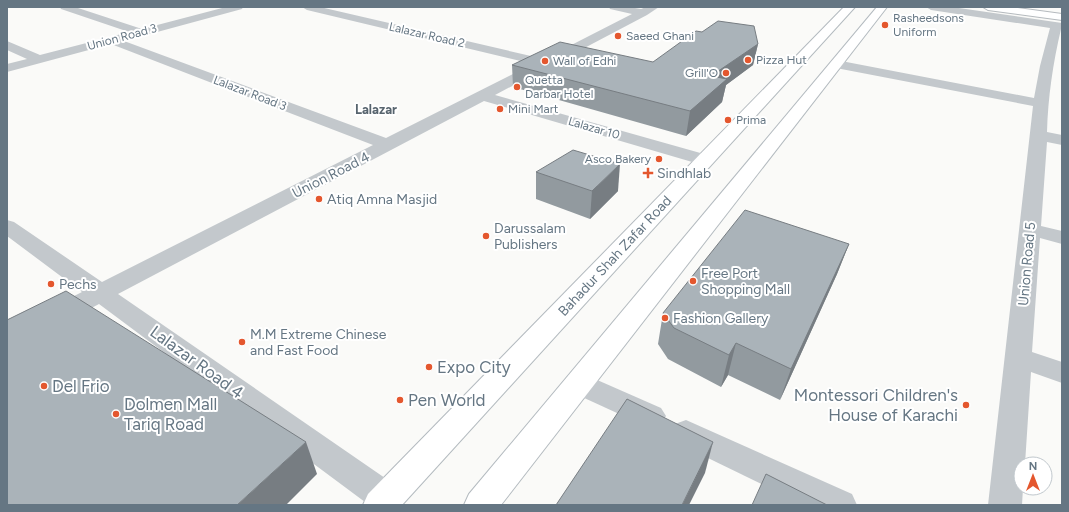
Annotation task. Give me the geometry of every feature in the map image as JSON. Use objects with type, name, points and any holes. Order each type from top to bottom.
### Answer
[{"type":"main road","name":"Bahadur Shah Zafar Road","points":[[383,502],[850,7]]},
{"type":"main road","points":[[481,505],[882,7]]},
{"type":"main road","points":[[988,7],[1059,16]]},
{"type":"main road","points":[[1018,7],[1059,16]]},
{"type":"street","points":[[65,7],[140,32]]},
{"type":"street","points":[[195,7],[214,13]]},
{"type":"street","name":"Union Road 3","points":[[7,68],[238,7]]},
{"type":"street","name":"Lalazar Road 2","points":[[307,7],[546,63]]},
{"type":"street","points":[[614,7],[648,10]]},
{"type":"street","points":[[932,7],[1059,16]]},
{"type":"street","name":"Union Road 4","points":[[7,342],[648,10]]},
{"type":"street","name":"Union Road 5","points":[[1004,505],[1039,135],[1040,103],[1051,70],[1059,16]]},
{"type":"street","name":"Lalazar Road 3","points":[[111,40],[389,145]]},
{"type":"street","points":[[7,46],[38,59]]},
{"type":"street","points":[[836,64],[1040,103]]},
{"type":"street","name":"Lalazar 10","points":[[482,96],[705,160]]},
{"type":"street","points":[[1039,135],[1062,140]]},
{"type":"street","name":"Lalazar Road 4","points":[[7,226],[101,293],[383,502]]},
{"type":"street","points":[[1030,229],[1062,238]]},
{"type":"street","points":[[1018,357],[1062,373]]},
{"type":"street","points":[[579,383],[840,505]]},
{"type":"building","points":[[718,21],[754,26],[758,44],[711,76],[727,79],[690,111],[512,65],[560,42],[653,62],[696,31],[702,32]]},
{"type":"building","points":[[573,150],[620,164],[592,191],[536,172]]},
{"type":"building","points":[[745,210],[849,244],[791,369],[736,343],[729,355],[674,328],[663,313]]},
{"type":"building","name":"Dolmen Mall Tariq Road","points":[[66,291],[306,442],[237,505],[7,505],[7,320]]},
{"type":"building","points":[[627,399],[713,442],[682,505],[556,505]]},
{"type":"building","points":[[766,474],[827,505],[752,505]]},
{"type":"place","name":"Rasheedsons Uniform","points":[[885,25]]},
{"type":"place","name":"Saeed Ghani","points":[[618,36]]},
{"type":"place","name":"Pizza Hut","points":[[748,60]]},
{"type":"place","name":"Wall of Edhi","points":[[545,61]]},
{"type":"place","name":"Grill'O","points":[[726,73]]},
{"type":"place","name":"Quetta Darbar Hotel","points":[[517,87]]},
{"type":"place","name":"Mini Mart","points":[[500,109]]},
{"type":"place","name":"Prima","points":[[728,120]]},
{"type":"place","name":"Asco Bakery","points":[[659,159]]},
{"type":"place","name":"Sindhlab","points":[[648,173]]},
{"type":"place","name":"Atiq Amna Masjid","points":[[319,199]]},
{"type":"place","name":"Darussalam Publishers","points":[[486,236]]},
{"type":"place","name":"Free Port Shopping Mall","points":[[693,281]]},
{"type":"place","name":"Pechs","points":[[51,284]]},
{"type":"place","name":"Fashion Gallery","points":[[665,318]]},
{"type":"place","name":"M.M Extreme Chinese and Fast Food","points":[[242,342]]},
{"type":"place","name":"Expo City","points":[[429,367]]},
{"type":"place","name":"Del Frio","points":[[44,386]]},
{"type":"place","name":"Pen World","points":[[400,400]]},
{"type":"place","name":"Montessori Children's House of Karachi","points":[[966,405]]},
{"type":"place","name":"Dolmen Mall Tariq Road","points":[[116,414]]},
{"type":"district","name":"Lalazar","points":[[376,109]]}]
